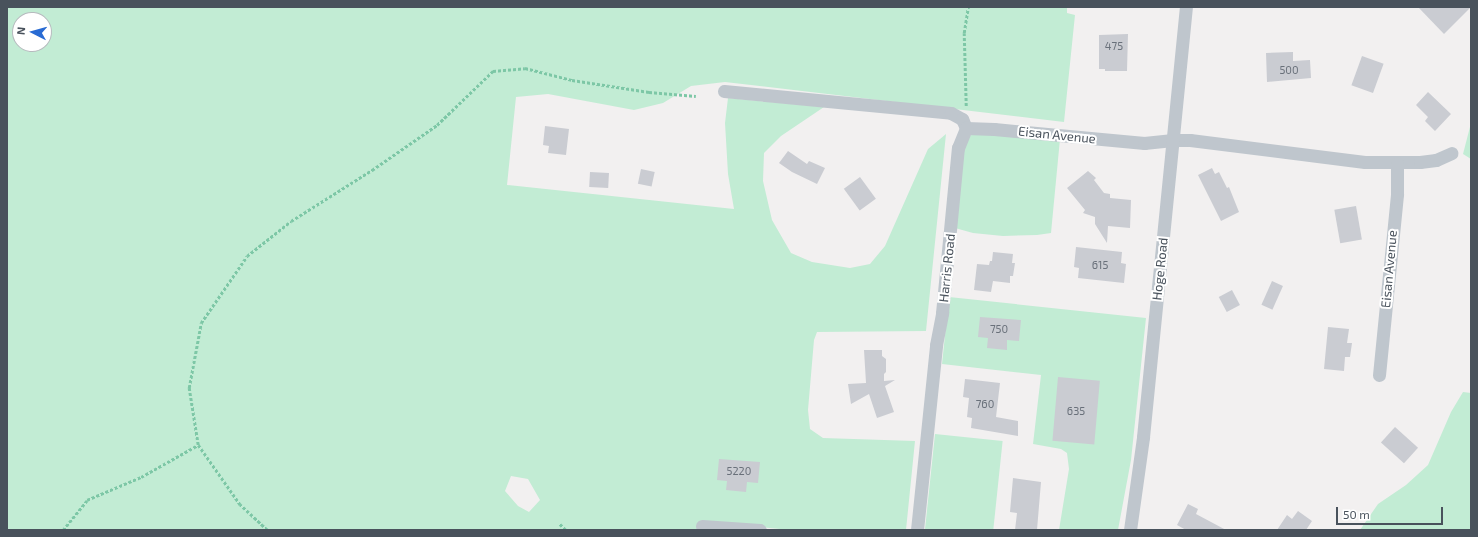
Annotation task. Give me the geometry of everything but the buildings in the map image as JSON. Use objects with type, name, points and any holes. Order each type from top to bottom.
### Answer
[{"type":"street","name":"Hoge Road","points":[[1130,530],[1143,437],[1186,7]]},
{"type":"street","points":[[724,91],[951,112],[962,119],[966,128]]},
{"type":"street","name":"Eisan Avenue","points":[[966,128],[994,128],[1144,143],[1190,140],[1365,162],[1397,163],[1436,160],[1452,153]]},
{"type":"street","name":"Harris Road","points":[[917,530],[936,345],[942,313],[958,148],[966,128]]},
{"type":"street","name":"Eisan Avenue","points":[[1380,375],[1396,194],[1397,163]]},
{"type":"street","points":[[702,526],[760,530]]},
{"type":"path","points":[[966,128],[964,33],[968,7]]},
{"type":"path","points":[[267,530],[240,506],[198,446],[189,388],[201,323],[247,256],[291,222],[372,170],[437,125],[493,70],[525,68],[572,80],[649,92],[696,96]]},
{"type":"path","points":[[63,530],[87,500],[141,477],[198,446]]},
{"type":"path","points":[[560,524],[566,530]]},
{"type":"green space","points":[[7,7],[1067,7],[1067,13],[1075,15],[1064,122],[725,82],[691,86],[663,103],[634,110],[548,94],[516,97],[507,185],[734,209],[728,174],[725,123],[728,98],[824,107],[781,136],[764,153],[763,181],[772,220],[791,253],[812,262],[850,268],[870,264],[885,246],[928,149],[946,134],[926,331],[817,332],[814,340],[808,410],[810,429],[823,438],[915,441],[906,530],[790,530],[701,521],[700,530],[7,530]],"holes":[[[511,476],[528,479],[540,500],[529,512],[518,506],[505,491]]]},
{"type":"green space","points":[[1471,123],[1471,159],[1463,154]]},
{"type":"green space","points":[[977,132],[1060,139],[1051,233],[1003,236],[973,233],[955,228],[963,147],[966,138]]},
{"type":"green space","points":[[949,297],[1146,318],[1131,460],[1118,530],[1059,530],[1069,469],[1067,453],[1061,449],[1033,444],[1041,375],[942,364]]},
{"type":"green space","points":[[1463,392],[1471,393],[1471,530],[1360,530],[1378,504],[1406,485],[1428,465],[1451,412]]},
{"type":"green space","points":[[935,434],[1003,441],[993,530],[925,529]]}]
